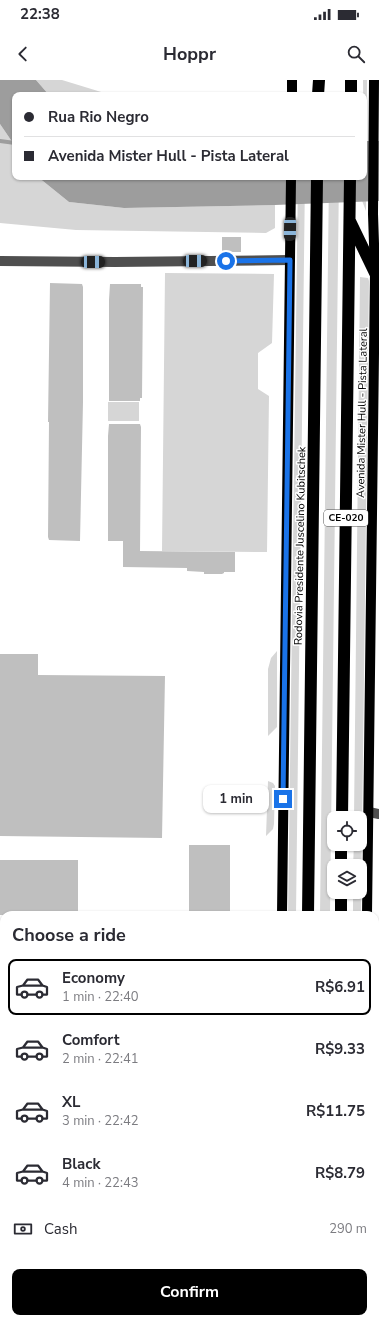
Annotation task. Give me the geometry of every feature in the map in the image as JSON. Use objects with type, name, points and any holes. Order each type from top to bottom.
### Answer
[{"type":"highway","points":[[318,80],[318,92]]},
{"type":"highway","points":[[351,80],[351,92]]},
{"type":"highway","name":"Rodovia Presidente Juscelino Kubitschek","points":[[308,911],[318,180]]},
{"type":"highway","name":"CE-020","points":[[342,811],[350,180]]},
{"type":"highway","points":[[349,218],[375,273]]},
{"type":"highway","points":[[341,899],[341,911]]},
{"type":"main road","points":[[292,80],[292,92]]},
{"type":"main road","name":"Avenida Mister Hull - Pista Lateral","points":[[367,911],[374,813],[376,605],[375,273],[373,214],[374,80]]},
{"type":"main road","points":[[282,911],[291,180]]},
{"type":"street","points":[[0,261],[115,262],[290,260]]},
{"type":"shaded area","points":[[0,80],[36,80],[46,92],[12,92],[12,142],[0,124]]},
{"type":"shaded area","points":[[36,80],[62,80],[101,92],[46,92]]},
{"type":"shaded area","points":[[363,80],[367,80],[367,92],[363,92]]},
{"type":"shaded area","points":[[0,124],[12,142],[12,180],[42,180],[69,202],[124,208],[275,205],[275,228],[266,233],[76,230],[0,223]]},
{"type":"shaded area","points":[[367,141],[379,141],[379,201],[124,208],[69,202],[42,180],[367,180]]},
{"type":"shaded area","points":[[298,180],[305,180],[296,911],[288,911]]},
{"type":"shaded area","points":[[329,180],[339,180],[331,811],[327,811],[327,851],[331,851],[331,859],[327,859],[327,899],[330,899],[330,911],[320,911]]},
{"type":"shaded area","points":[[364,180],[366,180],[366,211],[361,198]]},
{"type":"shaded area","points":[[165,273],[274,274],[272,343],[258,353],[258,389],[269,396],[267,552],[162,551]]},
{"type":"shaded area","points":[[360,277],[368,278],[362,811],[354,811]]},
{"type":"shaded area","points":[[108,402],[139,402],[139,421],[108,421]]},
{"type":"shaded area","points":[[277,651],[277,727],[268,736],[268,669],[271,658]]},
{"type":"shaded area","points":[[268,781],[273,783],[275,786],[274,824],[273,829],[266,836]]},
{"type":"shaded area","points":[[354,851],[362,851],[362,859],[353,859]]},
{"type":"shaded area","points":[[353,899],[361,899],[361,911],[353,911]]},
{"type":"building","points":[[222,237],[241,237],[241,252],[222,252]]},
{"type":"building","points":[[50,283],[82,284],[83,287],[83,402],[80,541],[49,540],[48,537]]},
{"type":"building","points":[[110,284],[141,284],[141,287],[143,287],[142,398],[140,398],[140,401],[109,401]]},
{"type":"building","points":[[109,424],[140,424],[141,427],[140,551],[235,552],[235,572],[204,574],[204,572],[187,571],[187,568],[123,567],[123,541],[108,541]]},
{"type":"building","points":[[0,654],[38,654],[38,675],[165,676],[162,838],[0,836]]},
{"type":"building","points":[[189,845],[230,845],[230,911],[189,911]]},
{"type":"building","points":[[0,860],[78,860],[78,911],[0,911]]},
{"type":"waterway","points":[[0,141],[12,143]]},
{"type":"route","points":[[226,261],[290,260],[283,799]]}]
